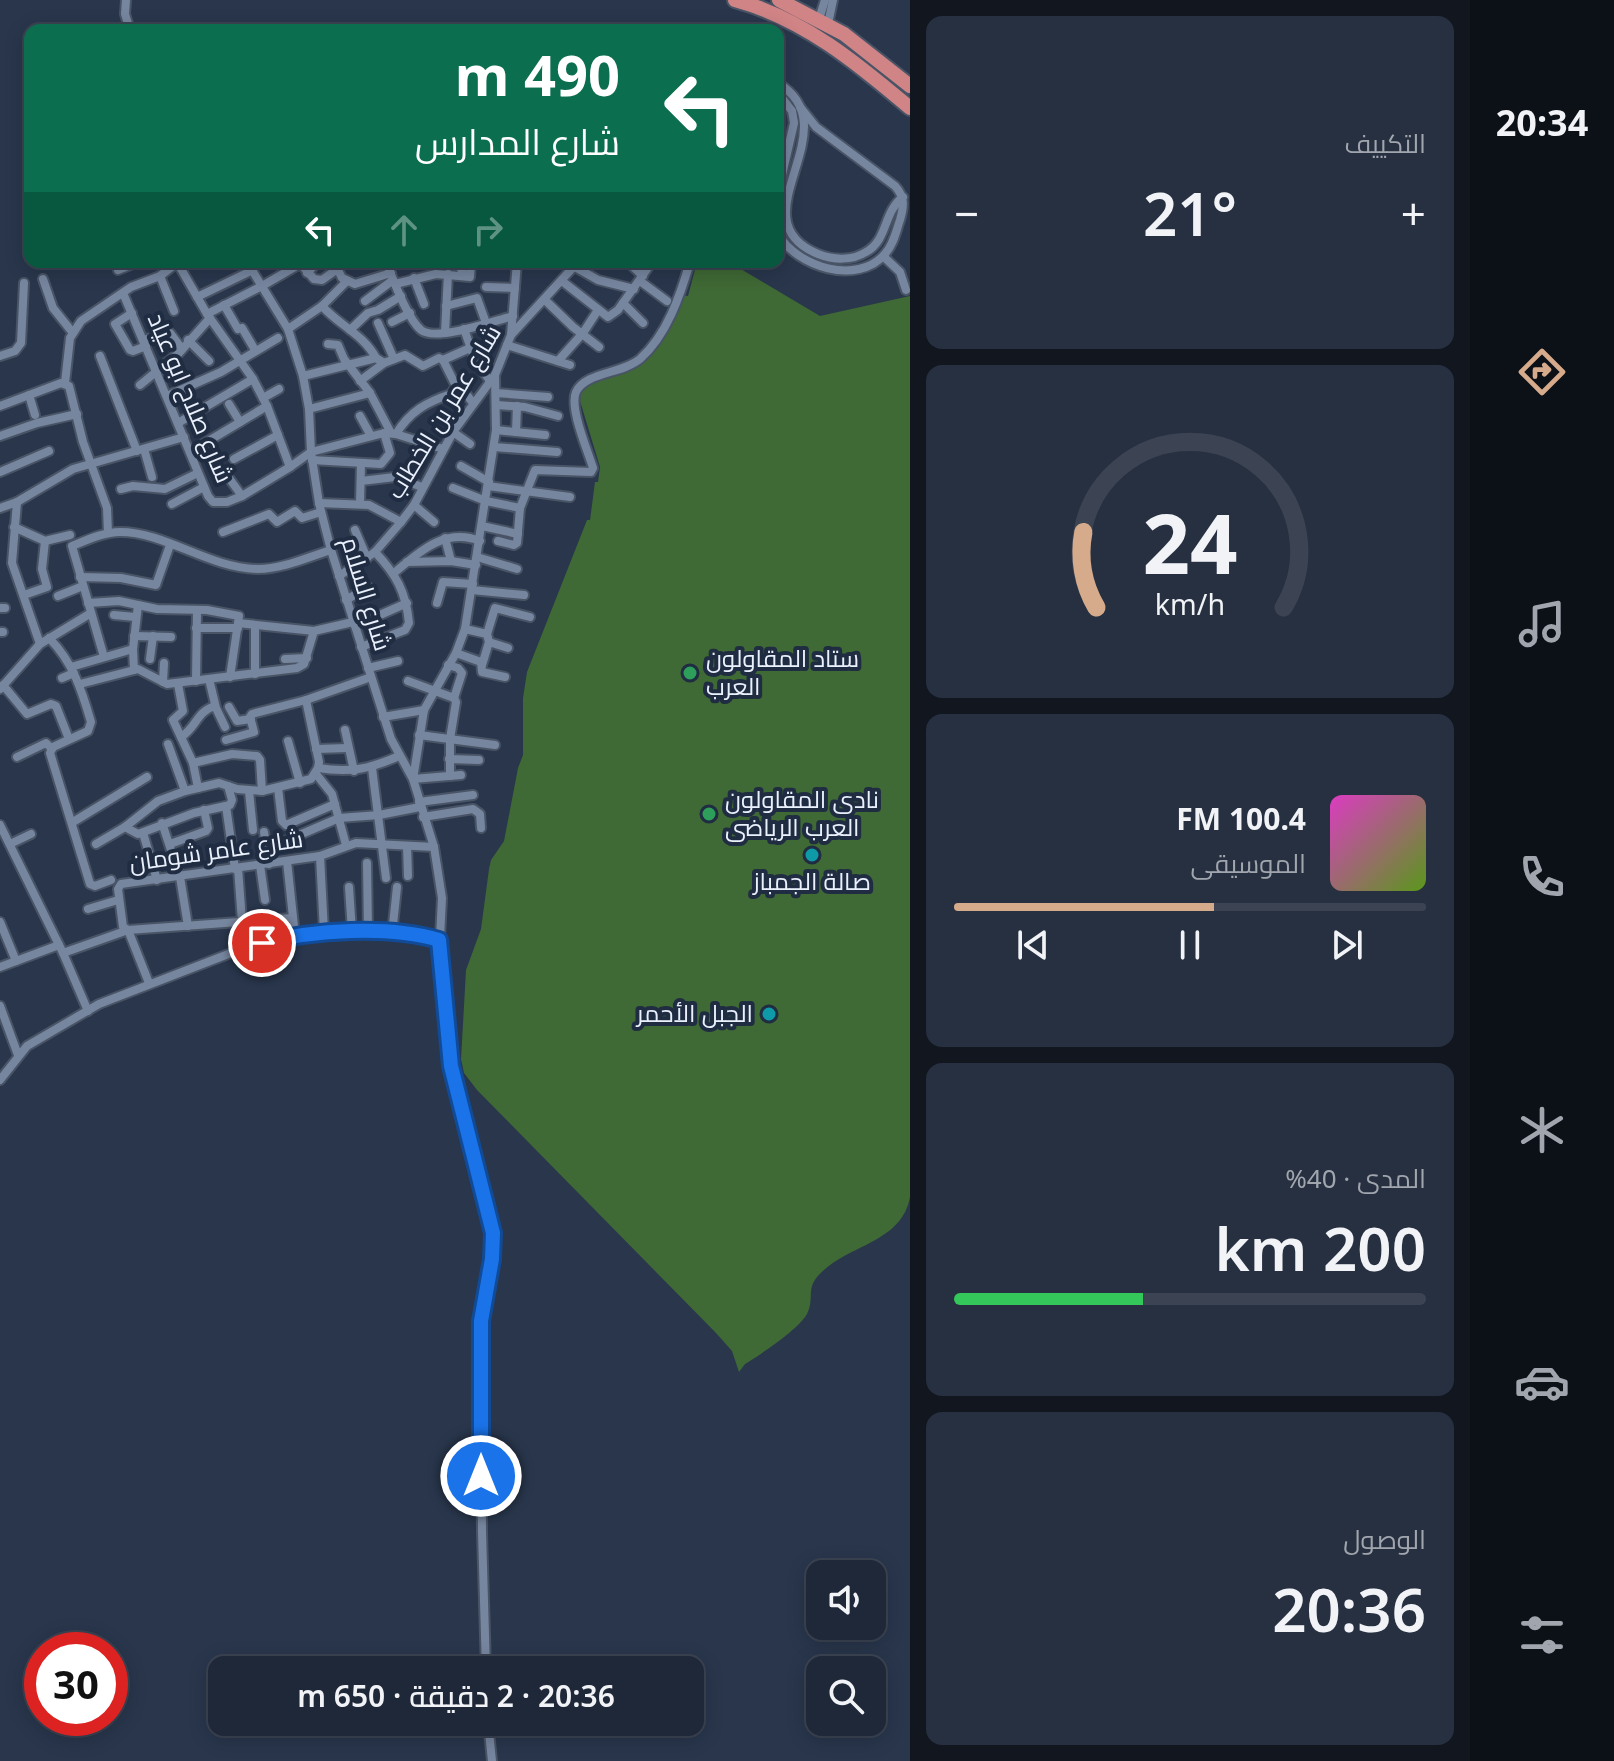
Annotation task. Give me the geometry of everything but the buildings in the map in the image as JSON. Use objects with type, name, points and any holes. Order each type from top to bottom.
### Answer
[{"type":"highway","points":[[735,0],[791,21],[817,36],[910,108]]},
{"type":"highway","points":[[779,0],[860,45],[910,86]]},
{"type":"street","points":[[126,0],[128,24]]},
{"type":"street","points":[[823,22],[825,0]]},
{"type":"street","points":[[823,22],[833,0]]},
{"type":"street","points":[[784,98],[800,107],[816,127],[895,186],[903,197],[904,207],[894,237],[883,256],[871,264],[843,270],[823,267],[802,258],[784,243]]},
{"type":"street","points":[[784,100],[793,115],[794,126],[784,167]]},
{"type":"street","points":[[784,213],[805,131],[800,107]]},
{"type":"street","points":[[794,126],[805,131]]},
{"type":"street","points":[[784,225],[800,245],[825,256],[842,258],[860,255],[875,246],[889,212],[903,197]]},
{"type":"street","points":[[883,256],[900,272],[906,290]]},
{"type":"street","points":[[842,258],[843,270]]},
{"type":"street","points":[[118,270],[123,268]]},
{"type":"street","points":[[65,383],[68,345],[73,333],[89,314],[135,285],[160,276],[170,268]]},
{"type":"street","points":[[181,268],[209,316],[253,379],[290,467]]},
{"type":"street","points":[[197,297],[247,268]]},
{"type":"street","name":"شارع السلام","points":[[251,268],[288,329],[303,376],[320,507],[331,550],[383,717],[399,756],[413,779],[434,847],[442,898],[439,940],[451,1066],[494,1241],[480,1336],[486,1656]]},
{"type":"street","points":[[140,385],[182,349],[209,316],[292,268]]},
{"type":"street","points":[[304,268],[314,279],[322,280],[333,268]]},
{"type":"street","points":[[307,273],[312,268]]},
{"type":"street","points":[[337,268],[347,281],[359,284],[448,274],[467,277]]},
{"type":"street","points":[[388,268],[410,313],[423,332],[445,333],[513,316]]},
{"type":"street","points":[[461,268],[467,277]]},
{"type":"street","points":[[467,277],[469,268]]},
{"type":"street","points":[[511,335],[517,268]]},
{"type":"street","name":"شارع عمر بن الخطاب","points":[[339,576],[371,555],[414,505],[453,432],[493,378],[511,335],[573,268]]},
{"type":"street","points":[[582,268],[598,280],[639,282]]},
{"type":"street","points":[[631,268],[639,282],[667,301]]},
{"type":"street","points":[[562,281],[605,315],[611,316],[648,268]]},
{"type":"street","points":[[498,541],[514,545],[520,508],[534,472],[538,469],[588,473],[593,468],[574,405],[575,392],[583,382],[629,367],[652,346],[673,310],[688,268]]},
{"type":"street","points":[[445,333],[448,274]]},
{"type":"street","points":[[160,276],[174,311]]},
{"type":"street","points":[[414,278],[424,304]]},
{"type":"street","points":[[43,279],[58,317],[73,333]]},
{"type":"street","points":[[365,301],[393,279]]},
{"type":"street","points":[[288,329],[322,306],[347,281]]},
{"type":"street","points":[[0,356],[15,351],[21,343],[24,283]]},
{"type":"street","points":[[486,287],[515,288]]},
{"type":"street","name":"شارع صلاح ابو عياد","points":[[123,293],[208,496],[220,504],[242,496],[312,456]]},
{"type":"street","points":[[350,330],[368,313],[401,296]]},
{"type":"street","points":[[446,306],[477,298],[486,323]]},
{"type":"street","points":[[545,300],[599,347]]},
{"type":"street","points":[[623,303],[643,323]]},
{"type":"street","points":[[224,305],[255,350]]},
{"type":"street","points":[[322,306],[366,341],[380,360]]},
{"type":"street","points":[[558,361],[598,310]]},
{"type":"street","points":[[132,313],[115,324],[130,350],[170,333],[182,349]]},
{"type":"street","points":[[392,322],[410,313]]},
{"type":"street","points":[[378,323],[394,359]]},
{"type":"street","points":[[461,775],[413,779],[424,710],[456,653],[465,629],[496,430],[497,405],[493,378],[470,348],[464,329]]},
{"type":"street","points":[[167,396],[221,372],[278,338]]},
{"type":"street","points":[[188,340],[209,361]]},
{"type":"street","points":[[328,344],[337,344],[370,393],[390,433],[390,453],[381,464]]},
{"type":"street","points":[[507,345],[570,365]]},
{"type":"street","points":[[303,376],[407,355],[423,366],[470,348]]},
{"type":"street","points":[[100,356],[152,477]]},
{"type":"street","points":[[360,381],[380,360]]},
{"type":"street","points":[[443,360],[456,386],[473,403]]},
{"type":"street","points":[[178,423],[253,379]]},
{"type":"street","points":[[0,406],[65,383]]},
{"type":"street","points":[[65,383],[69,386],[90,463],[107,508],[108,533]]},
{"type":"street","points":[[390,433],[414,411],[430,401],[451,394],[456,386]]},
{"type":"street","points":[[190,452],[240,422],[279,389]]},
{"type":"street","points":[[309,409],[370,393]]},
{"type":"street","points":[[496,393],[548,397]]},
{"type":"street","points":[[29,395],[35,415]]},
{"type":"street","points":[[229,404],[240,422]]},
{"type":"street","points":[[497,405],[517,406],[558,416]]},
{"type":"street","points":[[516,432],[517,406]]},
{"type":"street","points":[[0,436],[77,414]]},
{"type":"street","points":[[360,416],[371,436]]},
{"type":"street","points":[[496,430],[545,435]]},
{"type":"street","points":[[453,432],[470,444]]},
{"type":"street","points":[[312,456],[371,436],[390,433],[443,449]]},
{"type":"street","points":[[234,459],[278,435]]},
{"type":"street","points":[[0,508],[17,502],[58,475],[184,437]]},
{"type":"street","points":[[494,447],[557,452]]},
{"type":"street","points":[[0,472],[49,451]]},
{"type":"street","points":[[312,456],[381,464]]},
{"type":"street","points":[[360,504],[361,463]]},
{"type":"street","points":[[381,464],[384,478]]},
{"type":"street","points":[[461,466],[489,484],[570,497]]},
{"type":"street","points":[[121,489],[138,486],[165,489],[198,473]]},
{"type":"street","points":[[226,474],[242,496]]},
{"type":"street","points":[[361,481],[400,478],[422,487]]},
{"type":"street","points":[[172,504],[204,487]]},
{"type":"street","points":[[453,488],[486,501],[520,508]]},
{"type":"street","points":[[17,502],[12,563],[45,641],[73,670],[80,684],[91,727],[50,753],[90,884],[115,883],[123,927],[128,930],[149,983]]},
{"type":"street","points":[[223,532],[269,514],[278,522],[295,511],[302,518],[320,507],[360,504],[378,508],[401,522]]},
{"type":"street","points":[[414,505],[434,522]]},
{"type":"street","points":[[482,526],[518,534]]},
{"type":"street","points":[[14,527],[45,541],[70,535]]},
{"type":"street","points":[[355,530],[371,555],[394,573],[407,603],[409,623],[405,630],[361,647]]},
{"type":"street","points":[[104,657],[72,546],[108,533],[138,534],[214,562],[258,569],[272,568],[331,550]]},
{"type":"street","points":[[394,573],[425,548],[445,538],[457,535],[480,541]]},
{"type":"street","points":[[445,538],[451,561]]},
{"type":"street","points":[[24,595],[47,587],[42,569],[45,541]]},
{"type":"street","points":[[58,596],[81,582],[121,578],[156,585],[170,545]]},
{"type":"street","points":[[407,562],[476,561],[517,569]]},
{"type":"street","points":[[437,603],[443,582],[524,595]]},
{"type":"street","points":[[346,600],[368,587]]},
{"type":"street","points":[[69,739],[56,706],[51,704],[27,714],[1,687],[45,641],[89,608],[119,601],[157,609],[237,614],[230,677]]},
{"type":"street","points":[[196,628],[255,625],[314,631],[354,624],[407,603]]},
{"type":"street","points":[[134,670],[138,605]]},
{"type":"street","points":[[505,677],[482,672],[495,608],[530,617]]},
{"type":"street","points":[[196,681],[197,610]]},
{"type":"street","points":[[114,615],[135,617]]},
{"type":"street","points":[[255,625],[255,674]]},
{"type":"street","points":[[465,629],[508,648]]},
{"type":"street","points":[[80,684],[141,669],[163,682],[178,684],[297,668],[307,658],[314,631]]},
{"type":"street","points":[[134,636],[171,637]]},
{"type":"street","points":[[150,659],[153,636]]},
{"type":"street","points":[[62,678],[104,657],[133,649]]},
{"type":"street","points":[[456,653],[482,665]]},
{"type":"street","points":[[285,659],[307,658]]},
{"type":"street","points":[[226,740],[254,732],[252,714],[306,700],[398,661]]},
{"type":"street","points":[[163,682],[164,663]]},
{"type":"street","points":[[448,665],[462,673],[454,698],[457,706],[450,739],[450,776]]},
{"type":"street","points":[[209,679],[215,706],[225,727]]},
{"type":"street","points":[[408,681],[454,698]]},
{"type":"street","points":[[178,684],[183,711],[173,720],[193,763],[198,788]]},
{"type":"street","points":[[306,700],[317,771],[332,794],[346,845],[434,847]]},
{"type":"street","points":[[181,737],[188,733],[201,712],[215,706]]},
{"type":"street","points":[[229,707],[237,721],[251,719]]},
{"type":"street","points":[[383,717],[424,710]]},
{"type":"street","points":[[345,730],[354,771]]},
{"type":"street","points":[[419,735],[495,745]]},
{"type":"street","points":[[288,741],[300,783]]},
{"type":"street","points":[[17,757],[46,743],[52,749]]},
{"type":"street","points":[[168,744],[185,791]]},
{"type":"street","points":[[316,749],[348,748]]},
{"type":"street","points":[[193,763],[232,754],[257,756],[260,760],[262,791]]},
{"type":"street","points":[[317,771],[372,768],[399,756]]},
{"type":"street","points":[[449,759],[479,760]]},
{"type":"street","points":[[372,768],[386,878]]},
{"type":"street","points":[[96,844],[125,827],[158,801],[185,791],[219,783],[262,791],[311,779],[317,771]]},
{"type":"street","points":[[73,822],[147,777]]},
{"type":"street","points":[[125,827],[132,833],[143,833],[162,823],[226,806],[232,803],[228,786]]},
{"type":"street","points":[[278,788],[282,821],[286,825],[335,804]]},
{"type":"street","points":[[249,791],[253,830]]},
{"type":"street","points":[[283,842],[339,818],[421,809],[473,795]]},
{"type":"street","points":[[226,806],[244,948]]},
{"type":"street","points":[[421,809],[473,809],[480,814],[481,828]]},
{"type":"street","points":[[170,844],[206,831],[204,810]]},
{"type":"street","points":[[162,823],[180,877],[188,926]]},
{"type":"street","points":[[0,825],[88,1011]]},
{"type":"street","points":[[264,832],[265,900]]},
{"type":"street","points":[[143,833],[157,880]]},
{"type":"street","points":[[6,841],[31,834]]},
{"type":"street","name":"شارع عامر شومان","points":[[115,883],[180,877],[320,856],[346,845]]},
{"type":"street","points":[[407,846],[408,876]]},
{"type":"street","points":[[320,856],[324,932]]},
{"type":"street","points":[[287,861],[295,936]]},
{"type":"street","points":[[367,863],[368,932]]},
{"type":"street","points":[[349,887],[352,932]]},
{"type":"street","points":[[392,934],[397,887]]},
{"type":"street","points":[[88,909],[118,900]]},
{"type":"street","points":[[0,967],[128,930],[293,918]]},
{"type":"street","points":[[0,922],[16,961]]},
{"type":"street","points":[[0,1080],[27,1046],[114,996],[244,948],[324,932],[368,932],[439,940]]},
{"type":"street","points":[[0,1008],[18,1055]]},
{"type":"street","points":[[490,1736],[493,1759]]},
{"type":"green space","name":"نادى المقاولون العرب الرياضى","points":[[695,268],[739,268],[820,316],[910,296],[910,1197],[905,1212],[887,1233],[836,1261],[818,1276],[803,1320],[745,1364],[739,1372],[732,1351],[477,1090],[464,1073],[461,1059],[466,970],[481,929],[491,860],[504,841],[523,755],[523,698],[527,672],[587,520],[590,520],[595,482],[598,482],[600,467],[580,401],[581,391],[592,382],[615,376],[639,363],[666,332],[681,295],[688,296]]},
{"type":"place","name":"ستاد المقاولون العرب","points":[[690,673]]},
{"type":"place","name":"نادى المقاولون العرب الرياضى","points":[[709,814]]},
{"type":"place","name":"صالة الجمباز","points":[[812,855]]},
{"type":"place","name":"الجبل الأحمر","points":[[769,1014]]},
{"type":"route","points":[[262,943],[324,932],[414,935],[439,940],[451,1066],[494,1241],[481,1321],[481,1476]]}]
